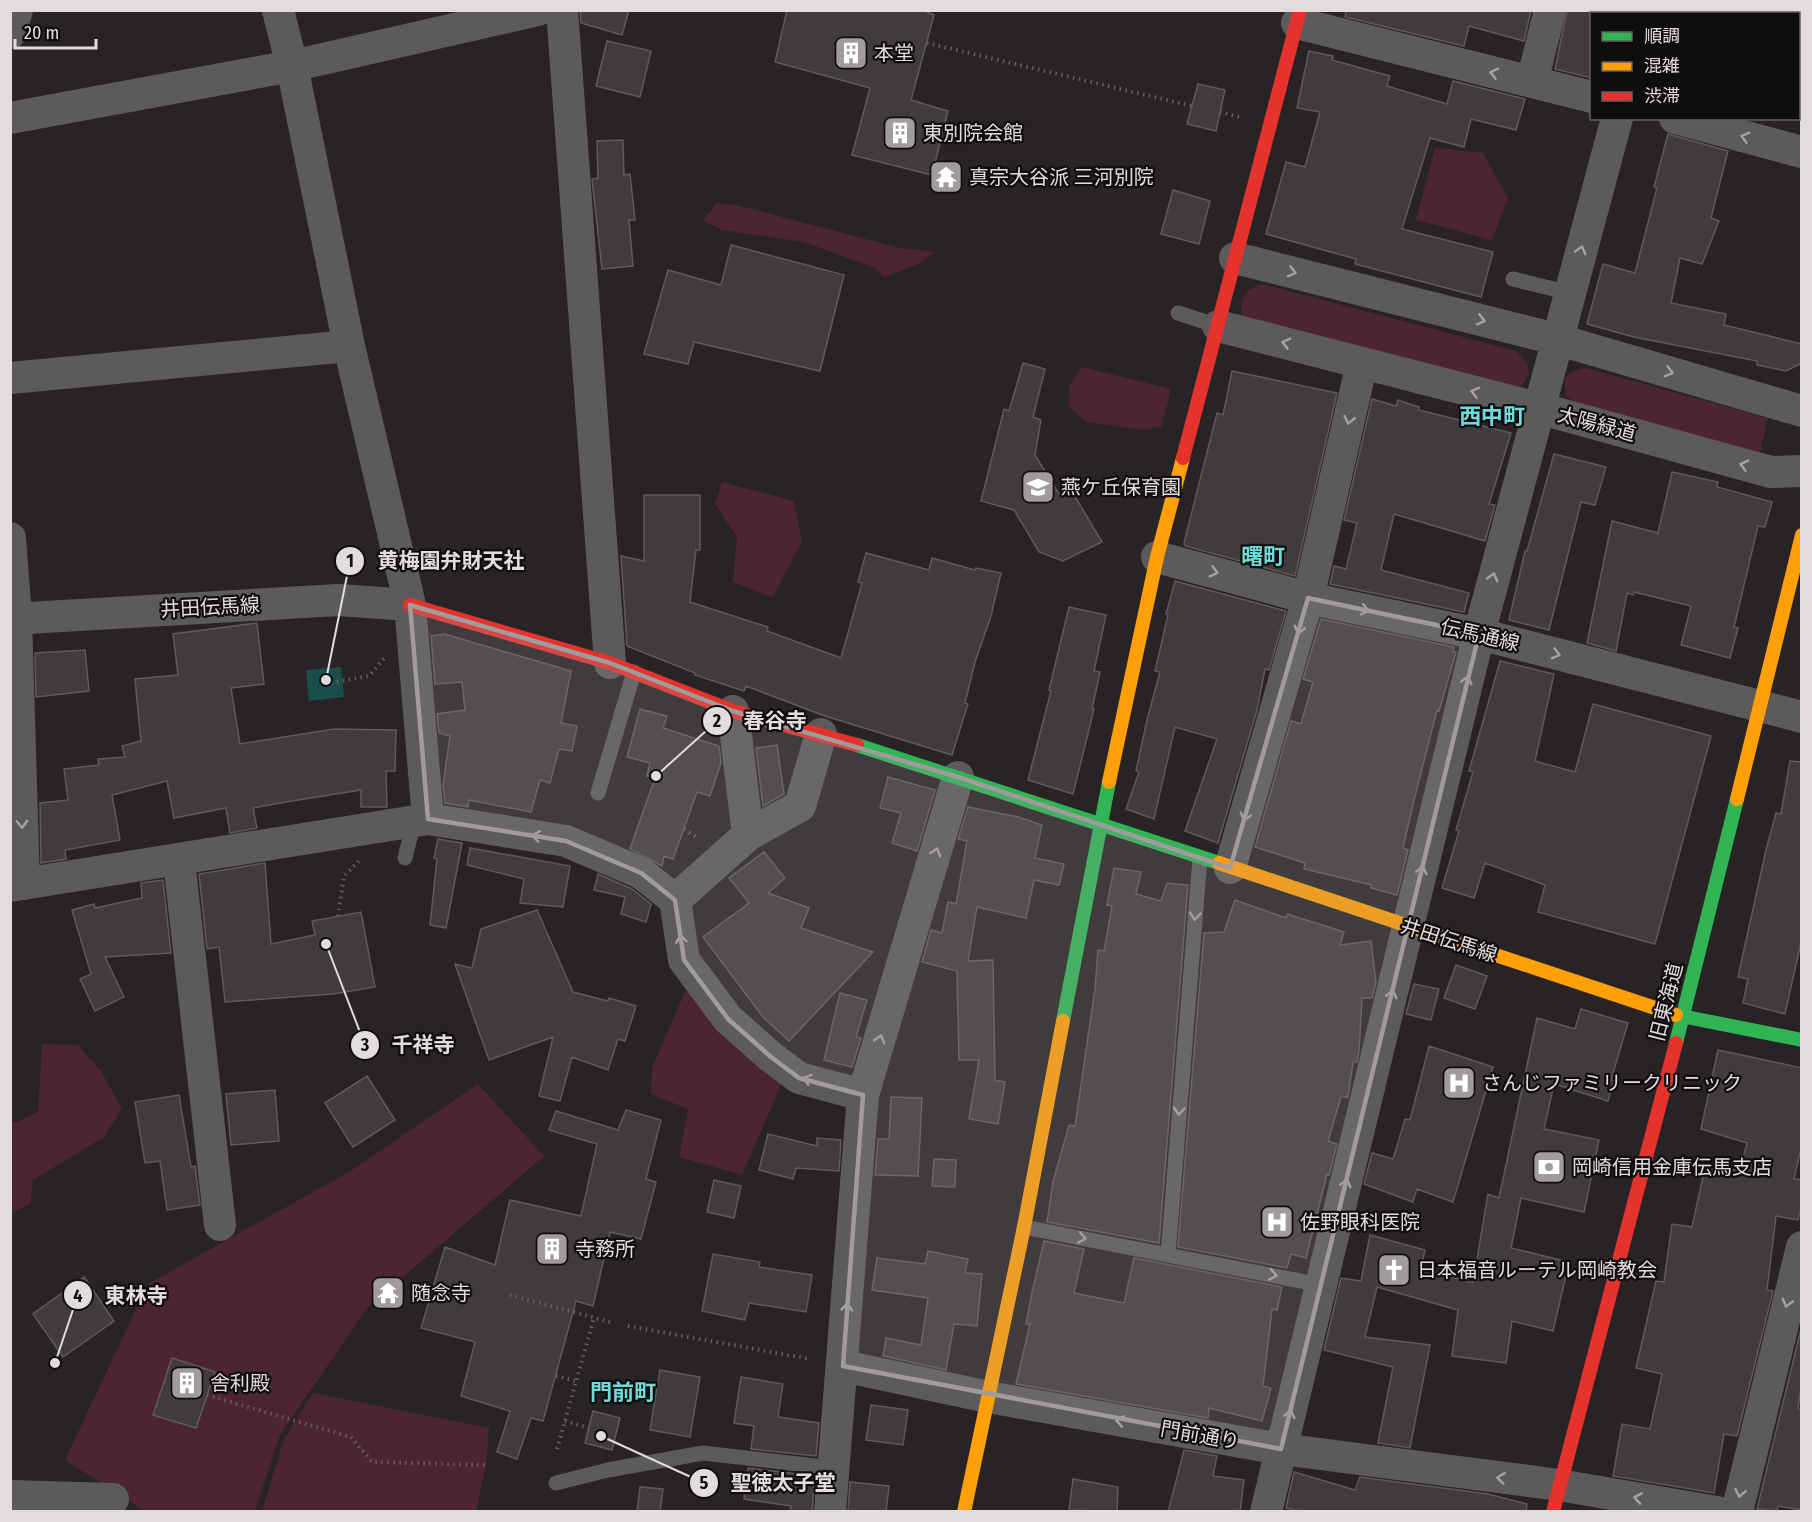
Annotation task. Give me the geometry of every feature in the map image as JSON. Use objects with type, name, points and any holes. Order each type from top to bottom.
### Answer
[{"type":"street","points":[[10,33],[16,10]]},
{"type":"street","points":[[278,10],[292,66],[349,346],[410,605],[414,645],[421,820]]},
{"type":"street","points":[[10,118],[292,66],[538,10]]},
{"type":"street","points":[[562,10],[622,668]]},
{"type":"street","points":[[1532,82],[1550,10]]},
{"type":"street","points":[[964,1512],[1024,1227],[1100,825],[1157,557],[1298,17],[1590,96]]},
{"type":"street","points":[[1266,1512],[1479,634],[1556,339],[1616,120]]},
{"type":"street","points":[[1690,120],[1712,123],[1802,152]]},
{"type":"street","points":[[1235,258],[1556,339],[1802,411]]},
{"type":"street","name":"太陽緑道","points":[[1218,326],[1538,408],[1771,472],[1802,471]]},
{"type":"street","points":[[10,378],[349,346]]},
{"type":"street","points":[[1230,868],[1308,598],[1362,363]]},
{"type":"street","name":"旧東海道","points":[[1556,1498],[1683,1017],[1802,535]]},
{"type":"street","points":[[10,538],[17,885],[179,861],[421,820],[566,841],[641,873],[675,900],[684,960],[728,1019],[771,1057],[799,1077],[863,1095]]},
{"type":"street","name":"伝馬通線","points":[[1157,557],[1308,598],[1479,634],[1802,717]]},
{"type":"street","name":"井田伝馬線","points":[[13,619],[338,600],[410,605],[622,668],[733,711],[821,734],[958,777],[1683,1017],[1802,1040]]},
{"type":"street","points":[[733,711],[748,835]]},
{"type":"street","points":[[675,900],[748,835],[800,806],[821,734]]},
{"type":"street","points":[[830,1512],[863,1095],[958,777]]},
{"type":"street","points":[[179,861],[220,1225]]},
{"type":"street","points":[[1737,1512],[1802,1247]]},
{"type":"street","name":"門前通り","points":[[843,1366],[988,1397],[1556,1498],[1717,1512]]},
{"type":"street","points":[[10,1496],[113,1499]]},
{"type":"lane","points":[[1513,279],[1570,293]]},
{"type":"lane","points":[[1178,313],[1218,326]]},
{"type":"lane","points":[[598,793],[622,668]]},
{"type":"lane","points":[[405,858],[421,820]]},
{"type":"lane","points":[[1168,1255],[1200,858]]},
{"type":"lane","points":[[1024,1227],[1321,1285]]},
{"type":"lane","points":[[556,1483],[608,1470],[703,1453],[833,1468]]},
{"type":"path","points":[[927,43],[1192,106]]},
{"type":"path","points":[[331,683],[369,676],[395,648],[414,645]]},
{"type":"path","points":[[338,916],[344,876],[354,866]]},
{"type":"path","points":[[510,1295],[614,1323]]},
{"type":"path","points":[[557,1449],[594,1318]]},
{"type":"path","points":[[628,1326],[810,1359]]},
{"type":"path","points":[[556,1376],[576,1381]]},
{"type":"path","points":[[207,1395],[351,1437],[372,1462],[486,1465]]},
{"type":"path","points":[[565,1421],[589,1428]]},
{"type":"highlighted area","points":[[1308,598],[1479,634],[1281,1449],[843,1366],[863,1095],[799,1078],[771,1057],[728,1019],[684,960],[675,900],[641,873],[566,841],[428,819],[410,605],[610,663],[733,711],[958,777],[1230,868]]},
{"type":"shaded area","points":[[1435,148],[1483,153],[1508,198],[1492,240],[1416,220]]},
{"type":"shaded area","points":[[717,203],[736,205],[900,248],[935,252],[917,265],[884,277],[875,268],[804,242],[722,230],[703,220]]},
{"type":"shaded area","points":[[1262,284],[1516,351],[1527,362],[1529,375],[1521,386],[1506,389],[1252,326],[1241,314],[1242,303],[1248,291]]},
{"type":"shaded area","points":[[1082,367],[1171,389],[1162,426],[1142,430],[1087,422],[1069,407],[1069,386]]},
{"type":"shaded area","points":[[1586,368],[1768,418],[1760,452],[1582,406],[1566,396],[1564,379],[1573,371]]},
{"type":"shaded area","points":[[722,482],[794,501],[802,541],[773,597],[733,582],[737,537],[715,504]]},
{"type":"shaded area","points":[[688,985],[783,1080],[742,1175],[679,1157],[688,1109],[651,1094],[652,1068]]},
{"type":"shaded area","points":[[42,1044],[78,1045],[101,1071],[122,1109],[104,1137],[33,1180],[30,1204],[11,1213],[11,1122],[15,1123],[38,1112]]},
{"type":"shaded area","points":[[478,1084],[544,1156],[367,1308],[280,1435],[255,1511],[145,1511],[65,1460],[148,1284],[349,1172]]},
{"type":"shaded area","points":[[313,1393],[489,1428],[486,1465],[476,1511],[262,1511],[284,1439]]},
{"type":"water","points":[[341,667],[344,697],[309,701],[306,670]]},
{"type":"building","points":[[580,10],[629,10],[622,35],[581,23]]},
{"type":"building","name":"本堂","points":[[787,10],[922,10],[934,15],[911,100],[948,111],[932,175],[852,155],[870,88],[775,62]]},
{"type":"building","points":[[1346,10],[1531,10],[1524,41],[1469,26],[1464,46],[1345,17]]},
{"type":"building","points":[[1567,10],[1592,10],[1590,12],[1590,78],[1555,69]]},
{"type":"building","points":[[607,41],[651,51],[640,97],[596,86]]},
{"type":"building","points":[[1309,51],[1333,56],[1332,60],[1390,76],[1387,86],[1447,104],[1453,81],[1525,99],[1516,130],[1471,119],[1464,147],[1430,138],[1402,229],[1493,252],[1481,297],[1355,264],[1356,259],[1266,234],[1286,162],[1305,167],[1320,112],[1297,108]]},
{"type":"building","points":[[1198,84],[1225,90],[1216,131],[1187,124]]},
{"type":"building","points":[[1668,134],[1728,151],[1711,218],[1719,221],[1702,264],[1680,258],[1671,303],[1726,314],[1724,325],[1802,344],[1802,363],[1786,371],[1757,365],[1757,361],[1634,337],[1587,324],[1603,264],[1635,273]]},
{"type":"building","points":[[623,140],[624,175],[630,174],[635,220],[629,220],[633,266],[602,269],[592,179],[598,178],[597,141]]},
{"type":"building","points":[[1173,190],[1210,201],[1199,244],[1161,234]]},
{"type":"building","points":[[731,245],[844,275],[820,371],[694,342],[688,364],[644,354],[668,270],[721,285]]},
{"type":"building","points":[[1023,363],[1045,369],[1033,417],[1041,420],[1035,455],[1059,494],[1070,488],[1102,542],[1063,561],[1039,552],[1014,510],[981,501],[1004,409],[1009,411]]},
{"type":"building","points":[[1232,371],[1337,393],[1295,576],[1185,546],[1184,543],[1217,413],[1223,415]]},
{"type":"building","points":[[1372,399],[1396,406],[1398,400],[1419,407],[1419,410],[1511,433],[1489,504],[1495,505],[1485,541],[1394,514],[1381,570],[1469,593],[1464,612],[1330,584],[1334,566],[1346,569],[1357,523],[1344,520]]},
{"type":"building","points":[[1554,454],[1606,467],[1595,505],[1581,502],[1549,630],[1509,620],[1525,551],[1527,551]]},
{"type":"building","points":[[1672,472],[1718,482],[1717,487],[1772,502],[1765,527],[1758,526],[1734,627],[1738,628],[1730,658],[1681,645],[1691,606],[1634,592],[1633,595],[1627,593],[1616,651],[1587,643],[1612,521],[1658,533]]},
{"type":"building","points":[[644,495],[700,495],[700,550],[696,550],[690,602],[768,627],[767,631],[841,658],[862,583],[858,582],[866,553],[929,570],[932,558],[975,570],[976,568],[1001,573],[991,616],[975,662],[965,703],[968,704],[952,755],[825,716],[746,686],[744,691],[695,675],[695,673],[627,646],[621,556],[644,561]]},
{"type":"building","points":[[1175,581],[1286,611],[1269,670],[1265,669],[1257,710],[1218,843],[1185,831],[1217,739],[1175,727],[1154,819],[1126,809],[1139,772],[1136,771],[1160,672],[1155,671]]},
{"type":"building","points":[[1069,607],[1106,615],[1094,671],[1100,672],[1092,709],[1094,709],[1073,794],[1028,780],[1051,691],[1049,690]]},
{"type":"building","points":[[1321,619],[1454,647],[1453,652],[1456,652],[1439,711],[1437,710],[1413,804],[1403,848],[1408,850],[1397,895],[1371,888],[1372,885],[1304,869],[1305,863],[1255,847],[1291,721],[1301,724],[1313,682],[1303,679]]},
{"type":"building","points":[[257,623],[264,684],[231,688],[240,744],[334,729],[396,730],[395,771],[386,771],[387,807],[361,807],[361,790],[292,801],[253,808],[257,828],[230,833],[226,808],[174,818],[167,781],[112,795],[120,840],[65,850],[66,859],[41,863],[40,803],[68,800],[64,769],[99,765],[98,759],[125,757],[122,746],[141,741],[135,679],[178,675],[173,634]]},
{"type":"building","points":[[444,634],[571,671],[561,723],[577,726],[572,751],[559,749],[550,783],[540,780],[531,812],[469,800],[468,807],[445,803],[443,785],[450,736],[439,733],[437,714],[465,710],[462,682],[435,684],[431,636]]},
{"type":"building","points":[[85,650],[89,691],[36,697],[35,653]]},
{"type":"building","points":[[1500,661],[1554,674],[1535,761],[1575,772],[1593,704],[1711,736],[1655,944],[1538,912],[1545,885],[1485,863],[1474,898],[1442,888],[1473,772],[1469,771]]},
{"type":"building","points":[[640,709],[667,716],[663,728],[719,746],[721,763],[710,796],[697,792],[673,859],[664,856],[662,866],[630,849],[655,778],[647,776],[650,763],[627,757]]},
{"type":"building","points":[[777,745],[784,794],[763,806],[756,748]]},
{"type":"building","points":[[1790,761],[1802,762],[1802,938],[1785,1014],[1743,1003],[1748,979],[1738,977],[1766,850],[1776,813],[1781,814]]},
{"type":"building","points":[[888,777],[935,790],[917,851],[892,843],[901,813],[880,808]]},
{"type":"building","points":[[968,807],[1018,817],[1042,825],[1035,858],[1064,864],[1059,885],[1034,880],[1026,918],[977,907],[968,961],[993,960],[995,1080],[1005,1082],[998,1124],[969,1119],[979,1060],[959,1060],[957,971],[922,962],[931,930],[942,933],[948,902],[956,904],[967,841],[958,839]]},
{"type":"building","points":[[438,839],[462,843],[446,928],[430,925],[437,859],[434,858]]},
{"type":"building","points":[[470,848],[570,866],[563,907],[520,903],[524,879],[467,865]]},
{"type":"building","points":[[764,852],[785,878],[768,893],[809,908],[801,928],[873,952],[789,1041],[763,1017],[703,937],[749,903],[729,878]]},
{"type":"building","points":[[265,863],[271,944],[315,935],[312,921],[361,912],[375,987],[333,994],[225,1002],[219,947],[207,949],[199,874]]},
{"type":"building","points":[[1114,868],[1141,872],[1136,894],[1161,901],[1167,883],[1188,885],[1159,1243],[1047,1222],[1053,1182],[1069,1125],[1075,1126],[1095,989],[1098,950],[1104,951],[1112,906],[1107,905]]},
{"type":"building","points":[[598,874],[632,889],[651,904],[646,922],[621,914],[625,897],[594,890]]},
{"type":"building","points":[[163,880],[171,953],[105,957],[124,997],[95,1011],[80,979],[91,974],[72,910],[94,904],[95,908],[142,898],[141,883]]},
{"type":"building","points":[[1235,900],[1286,918],[1287,914],[1344,932],[1340,945],[1371,941],[1376,982],[1372,998],[1362,998],[1357,1062],[1353,1062],[1348,1097],[1341,1097],[1328,1141],[1337,1144],[1306,1258],[1291,1254],[1287,1268],[1178,1247],[1204,933],[1224,932]]},
{"type":"building","points":[[537,910],[573,992],[608,1001],[609,998],[636,1006],[625,1041],[618,1039],[608,1070],[572,1057],[560,1101],[539,1096],[553,1037],[489,1060],[455,964],[472,968],[481,929]]},
{"type":"building","points":[[1456,965],[1487,976],[1475,1009],[1444,998]]},
{"type":"building","points":[[1414,984],[1439,989],[1431,1020],[1406,1014]]},
{"type":"building","points":[[840,993],[867,1000],[856,1037],[861,1038],[852,1067],[824,1060]]},
{"type":"building","points":[[1581,1009],[1628,1023],[1611,1080],[1614,1081],[1608,1101],[1554,1084],[1544,1129],[1599,1140],[1584,1212],[1521,1198],[1511,1248],[1569,1262],[1553,1331],[1512,1321],[1506,1363],[1452,1356],[1458,1310],[1377,1287],[1365,1337],[1430,1345],[1410,1448],[1378,1443],[1393,1367],[1324,1350],[1341,1278],[1361,1281],[1370,1235],[1425,1250],[1421,1268],[1473,1283],[1488,1194],[1499,1198],[1537,1018],[1575,1029]]},
{"type":"building","points":[[1429,1046],[1493,1067],[1453,1202],[1417,1189],[1413,1202],[1364,1184],[1372,1153],[1393,1159],[1405,1119],[1410,1120]]},
{"type":"building","points":[[1718,1050],[1802,1068],[1802,1144],[1794,1179],[1802,1180],[1802,1204],[1798,1220],[1776,1216],[1767,1290],[1773,1291],[1737,1436],[1724,1434],[1714,1493],[1613,1476],[1622,1424],[1650,1429],[1662,1374],[1636,1368],[1656,1281],[1664,1282],[1672,1224],[1692,1227],[1706,1163],[1740,1171],[1747,1143],[1701,1129]]},
{"type":"building","points":[[367,1076],[395,1120],[353,1147],[325,1103]]},
{"type":"building","points":[[275,1090],[279,1141],[231,1145],[226,1094]]},
{"type":"building","points":[[179,1095],[191,1167],[195,1166],[200,1205],[167,1210],[160,1161],[145,1163],[135,1102]]},
{"type":"building","points":[[891,1097],[922,1098],[918,1176],[875,1175],[878,1139],[889,1139]]},
{"type":"building","points":[[626,1110],[661,1120],[646,1179],[656,1182],[641,1239],[610,1232],[593,1306],[576,1301],[543,1421],[531,1418],[517,1459],[497,1452],[510,1411],[461,1396],[475,1342],[421,1328],[445,1247],[495,1265],[510,1200],[581,1216],[597,1144],[549,1130],[556,1111],[618,1130]]},
{"type":"building","points":[[768,1134],[817,1146],[817,1138],[841,1140],[839,1171],[796,1168],[793,1179],[759,1170]]},
{"type":"building","points":[[934,1159],[956,1160],[955,1187],[932,1186]]},
{"type":"building","points":[[714,1180],[741,1186],[734,1218],[707,1212]]},
{"type":"building","points":[[1044,1241],[1084,1249],[1074,1293],[1124,1303],[1134,1258],[1282,1287],[1277,1310],[1272,1309],[1263,1386],[1271,1388],[1262,1421],[1209,1408],[1208,1418],[1016,1384],[1030,1324],[1026,1324]]},
{"type":"building","points":[[928,1251],[968,1259],[965,1273],[982,1274],[977,1326],[954,1324],[946,1370],[883,1356],[886,1338],[921,1345],[928,1298],[872,1290],[877,1258],[925,1264]]},
{"type":"building","points":[[713,1254],[760,1262],[759,1267],[812,1275],[806,1312],[749,1303],[745,1320],[702,1311]]},
{"type":"building","points":[[84,1277],[114,1321],[63,1357],[33,1314]]},
{"type":"building","points":[[1802,1325],[1802,1381],[1798,1409],[1802,1410],[1802,1510],[1778,1506],[1777,1511],[1757,1509]]},
{"type":"building","name":"舎利殿","points":[[172,1358],[215,1372],[196,1428],[153,1415]]},
{"type":"building","points":[[660,1370],[700,1377],[690,1437],[650,1430]]},
{"type":"building","points":[[741,1377],[783,1384],[778,1417],[819,1423],[816,1456],[751,1449],[754,1426],[734,1423]]},
{"type":"building","points":[[871,1405],[908,1410],[903,1445],[866,1440]]},
{"type":"building","points":[[593,1411],[620,1418],[612,1450],[585,1443]]},
{"type":"building","points":[[1184,1450],[1217,1456],[1213,1476],[1244,1480],[1240,1512],[1168,1512]]},
{"type":"building","points":[[748,1468],[815,1476],[812,1512],[790,1512],[791,1506],[744,1499]]},
{"type":"building","points":[[1294,1472],[1355,1490],[1360,1477],[1488,1494],[1527,1504],[1526,1512],[1302,1512],[1286,1508]]},
{"type":"building","points":[[1073,1479],[1118,1487],[1117,1512],[1069,1510]]},
{"type":"building","points":[[850,1482],[889,1486],[886,1512],[848,1512]]},
{"type":"building","points":[[640,1487],[663,1489],[660,1512],[637,1512]]},
{"type":"traffic: fast","points":[[857,745],[1219,863]]},
{"type":"traffic: fast","points":[[1063,1021],[1109,782]]},
{"type":"traffic: fast","points":[[1676,1043],[1737,799]]},
{"type":"traffic: fast","points":[[1676,1015],[1802,1040]]},
{"type":"traffic: slow","points":[[1109,782],[1157,557],[1183,458]]},
{"type":"traffic: slow","points":[[1737,799],[1802,535]]},
{"type":"traffic: slow","points":[[1219,863],[1676,1015]]},
{"type":"traffic: slow","points":[[964,1512],[1024,1227],[1063,1021]]},
{"type":"traffic: jam","points":[[1183,458],[1300,10]]},
{"type":"traffic: jam","points":[[410,605],[610,663],[733,711],[857,745]]},
{"type":"traffic: jam","points":[[1553,1512],[1676,1043]]},
{"type":"place","name":"本堂","points":[[851,53]]},
{"type":"place","name":"東別院会館","points":[[900,133]]},
{"type":"place","name":"真宗大谷派 三河別院","points":[[946,177]]},
{"type":"place","name":"燕ケ丘保育園","points":[[1038,487]]},
{"type":"place","name":"黄梅園弁財天社","points":[[326,680]]},
{"type":"place","name":"春谷寺","points":[[656,776]]},
{"type":"place","name":"千祥寺","points":[[326,944]]},
{"type":"place","name":"さんじファミリークリニック","points":[[1459,1083]]},
{"type":"place","name":"岡崎信用金庫伝馬支店","points":[[1549,1167]]},
{"type":"place","name":"佐野眼科医院","points":[[1277,1222]]},
{"type":"place","name":"寺務所","points":[[552,1249]]},
{"type":"place","name":"日本福音ルーテル岡崎教会","points":[[1394,1270]]},
{"type":"place","name":"随念寺","points":[[388,1293]]},
{"type":"place","name":"東林寺","points":[[55,1363]]},
{"type":"place","name":"舎利殿","points":[[187,1383]]},
{"type":"place","name":"聖徳太子堂","points":[[601,1436]]},
{"type":"district","name":"西中町","points":[[1492,416]]},
{"type":"district","name":"曙町","points":[[1263,556]]},
{"type":"district","name":"門前町","points":[[623,1392]]}]
